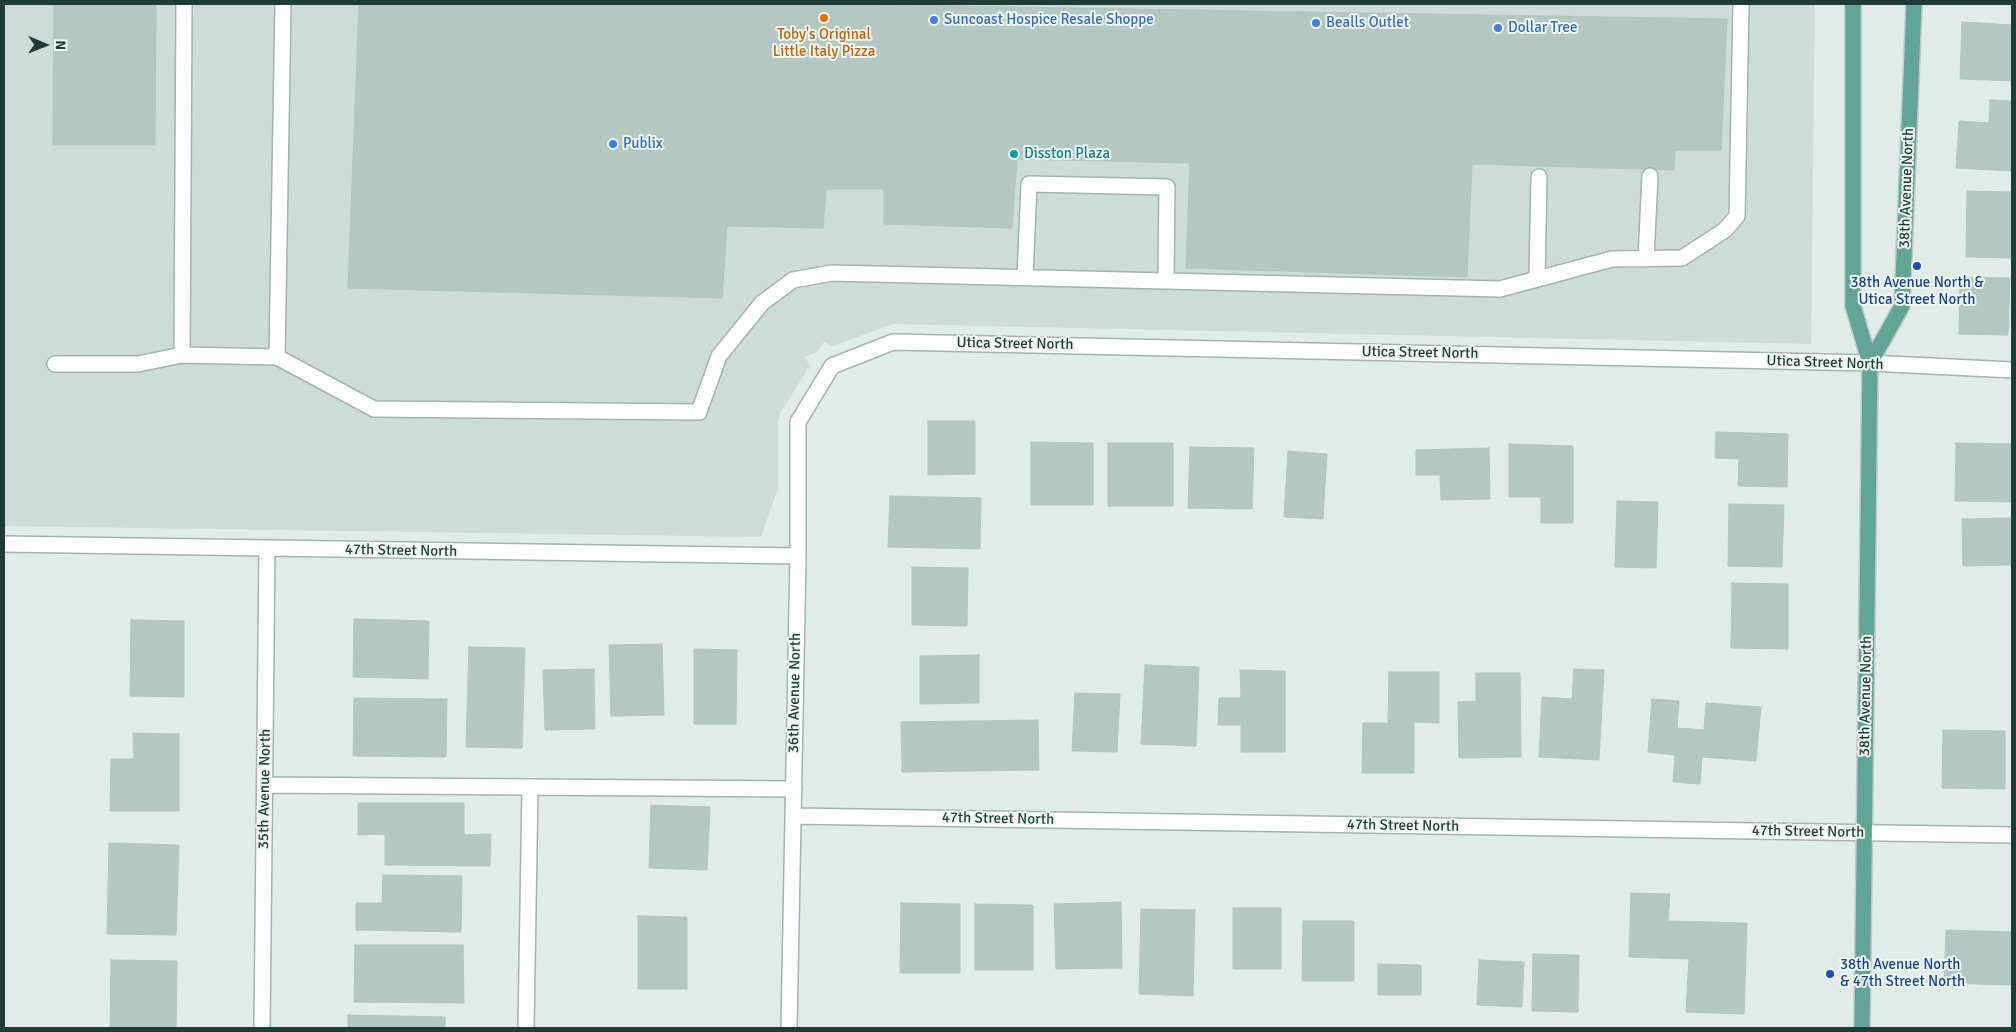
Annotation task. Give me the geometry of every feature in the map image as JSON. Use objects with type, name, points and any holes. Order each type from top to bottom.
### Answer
[{"type":"main road","name":"38th Avenue North","points":[[1853,4],[1852,306],[1870,363],[1862,1028]]},
{"type":"main road","name":"38th Avenue North","points":[[1870,363],[1902,306],[1914,4]]},
{"type":"street","points":[[182,355],[184,4]]},
{"type":"street","points":[[277,357],[283,4]]},
{"type":"street","points":[[55,364],[138,364],[182,355],[277,357],[374,409],[699,412],[719,356],[762,303],[792,280],[832,273],[1500,289],[1612,259],[1682,258],[1725,230],[1737,216],[1741,4]]},
{"type":"street","points":[[1646,259],[1650,176]]},
{"type":"street","points":[[1537,278],[1538,177]]},
{"type":"street","points":[[1025,277],[1029,184],[1157,186],[1167,187],[1166,281]]},
{"type":"street","name":"Utica Street North","points":[[832,366],[893,342],[1870,363],[2012,370]]},
{"type":"street","name":"36th Avenue North","points":[[789,1028],[798,556],[798,422],[832,366]]},
{"type":"street","name":"47th Street North","points":[[4,544],[798,556]]},
{"type":"street","name":"35th Avenue North","points":[[262,1028],[267,549]]},
{"type":"street","points":[[264,785],[794,789]]},
{"type":"street","points":[[526,1028],[530,787]]},
{"type":"street","name":"47th Street North","points":[[793,816],[2012,835]]},
{"type":"shaded area","points":[[4,4],[1815,4],[1811,344],[893,324],[833,346],[824,342],[817,352],[805,357],[810,366],[780,413],[778,422],[778,488],[761,537],[4,526]]},
{"type":"building","points":[[54,4],[156,4],[155,145],[53,145]]},
{"type":"building","name":"Disston Plaza","points":[[359,4],[834,4],[1727,19],[1721,150],[1675,150],[1674,170],[1472,164],[1467,277],[1186,268],[1190,163],[1017,159],[1012,228],[884,224],[884,189],[826,189],[823,228],[727,226],[722,298],[348,288]]},
{"type":"building","points":[[1962,22],[2012,25],[2012,81],[1960,79]]},
{"type":"building","points":[[1990,100],[2012,101],[2012,171],[1956,168],[1959,121],[1989,123]]},
{"type":"building","points":[[1967,191],[2012,192],[2012,258],[1966,257]]},
{"type":"building","points":[[1960,277],[2010,278],[2008,335],[1959,334]]},
{"type":"building","points":[[928,421],[975,421],[975,474],[928,475]]},
{"type":"building","points":[[1716,432],[1788,434],[1787,487],[1738,486],[1739,459],[1715,458]]},
{"type":"building","points":[[1031,442],[1093,443],[1093,505],[1031,505]]},
{"type":"building","points":[[1108,443],[1173,443],[1173,506],[1108,506]]},
{"type":"building","points":[[1956,443],[2012,444],[2012,502],[1955,501]]},
{"type":"building","points":[[1509,444],[1573,446],[1573,523],[1541,523],[1541,497],[1509,497]]},
{"type":"building","points":[[1190,447],[1254,448],[1252,509],[1188,508]]},
{"type":"building","points":[[1489,448],[1490,499],[1441,500],[1440,475],[1416,475],[1416,450]]},
{"type":"building","points":[[1288,451],[1327,454],[1323,519],[1284,517]]},
{"type":"building","points":[[890,496],[981,498],[980,549],[888,547]]},
{"type":"building","points":[[1617,501],[1658,502],[1656,568],[1615,567]]},
{"type":"building","points":[[1729,504],[1784,505],[1782,567],[1728,566]]},
{"type":"building","points":[[2012,518],[2012,565],[1963,566],[1962,519]]},
{"type":"building","points":[[912,567],[968,568],[967,626],[912,625]]},
{"type":"building","points":[[1732,583],[1788,584],[1788,649],[1731,648]]},
{"type":"building","points":[[354,619],[429,621],[428,679],[353,677]]},
{"type":"building","points":[[131,620],[184,621],[184,697],[130,696]]},
{"type":"building","points":[[662,644],[664,715],[611,716],[609,645]]},
{"type":"building","points":[[469,647],[525,648],[522,748],[466,747]]},
{"type":"building","points":[[694,649],[737,650],[736,724],[694,724]]},
{"type":"building","points":[[979,655],[979,703],[920,704],[920,656]]},
{"type":"building","points":[[1145,665],[1199,667],[1196,746],[1141,744]]},
{"type":"building","points":[[594,669],[595,729],[545,730],[543,670]]},
{"type":"building","points":[[1574,669],[1604,670],[1599,760],[1539,757],[1542,697],[1572,699]]},
{"type":"building","points":[[1240,670],[1285,671],[1285,752],[1241,752],[1241,725],[1218,725],[1219,698],[1241,698]]},
{"type":"building","points":[[1389,672],[1439,672],[1439,723],[1414,722],[1414,773],[1362,773],[1363,723],[1388,723]]},
{"type":"building","points":[[1476,673],[1520,673],[1521,757],[1459,758],[1458,702],[1476,701]]},
{"type":"building","points":[[1075,693],[1120,694],[1117,752],[1072,751]]},
{"type":"building","points":[[354,698],[447,699],[446,757],[353,756]]},
{"type":"building","points":[[1652,699],[1679,701],[1677,728],[1704,730],[1706,703],[1761,707],[1756,761],[1702,757],[1700,784],[1673,782],[1675,755],[1648,752]]},
{"type":"building","points":[[1038,720],[1039,770],[902,772],[901,722]]},
{"type":"building","points":[[1943,730],[2005,731],[2005,789],[1942,788]]},
{"type":"building","points":[[133,733],[179,734],[179,811],[110,811],[111,759],[134,759]]},
{"type":"building","points":[[358,803],[464,803],[464,835],[491,834],[490,866],[385,865],[385,834],[358,835]]},
{"type":"building","points":[[651,805],[710,807],[707,870],[649,868]]},
{"type":"building","points":[[109,843],[179,845],[176,935],[107,934]]},
{"type":"building","points":[[383,875],[462,876],[461,932],[356,930],[356,903],[382,903]]},
{"type":"building","points":[[1631,893],[1670,894],[1668,921],[1747,923],[1744,1014],[1686,1012],[1689,959],[1629,957]]},
{"type":"building","points":[[1121,902],[1122,968],[1056,969],[1054,904]]},
{"type":"building","points":[[901,903],[960,904],[960,973],[900,973]]},
{"type":"building","points":[[975,904],[1033,905],[1033,970],[975,970]]},
{"type":"building","points":[[1233,908],[1281,908],[1281,969],[1233,969]]},
{"type":"building","points":[[1141,909],[1195,910],[1193,996],[1139,994]]},
{"type":"building","points":[[638,916],[687,917],[687,989],[638,989]]},
{"type":"building","points":[[1303,921],[1354,921],[1354,981],[1302,981]]},
{"type":"building","points":[[1946,930],[2012,932],[2012,985],[1944,983]]},
{"type":"building","points":[[355,945],[463,945],[464,1003],[354,1002]]},
{"type":"building","points":[[1533,954],[1579,955],[1578,1012],[1532,1011]]},
{"type":"building","points":[[111,960],[177,961],[176,1028],[110,1028]]},
{"type":"building","points":[[1479,960],[1524,962],[1522,1007],[1477,1005]]},
{"type":"building","points":[[1378,964],[1421,965],[1421,995],[1378,995]]},
{"type":"building","points":[[348,1015],[445,1017],[445,1028],[348,1028]]},
{"type":"place","name":"Toby's Original Little Italy Pizza","points":[[824,18]]},
{"type":"place","name":"Suncoast Hospice Resale Shoppe","points":[[934,20]]},
{"type":"place","name":"Bealls Outlet","points":[[1316,23]]},
{"type":"place","name":"Dollar Tree","points":[[1498,28]]},
{"type":"place","name":"Publix","points":[[613,144]]},
{"type":"place","name":"Disston Plaza","points":[[1014,154]]},
{"type":"place","name":"38th Avenue North & Utica Street North","points":[[1917,266]]},
{"type":"place","name":"38th Avenue North & 47th Street North","points":[[1830,974]]}]
